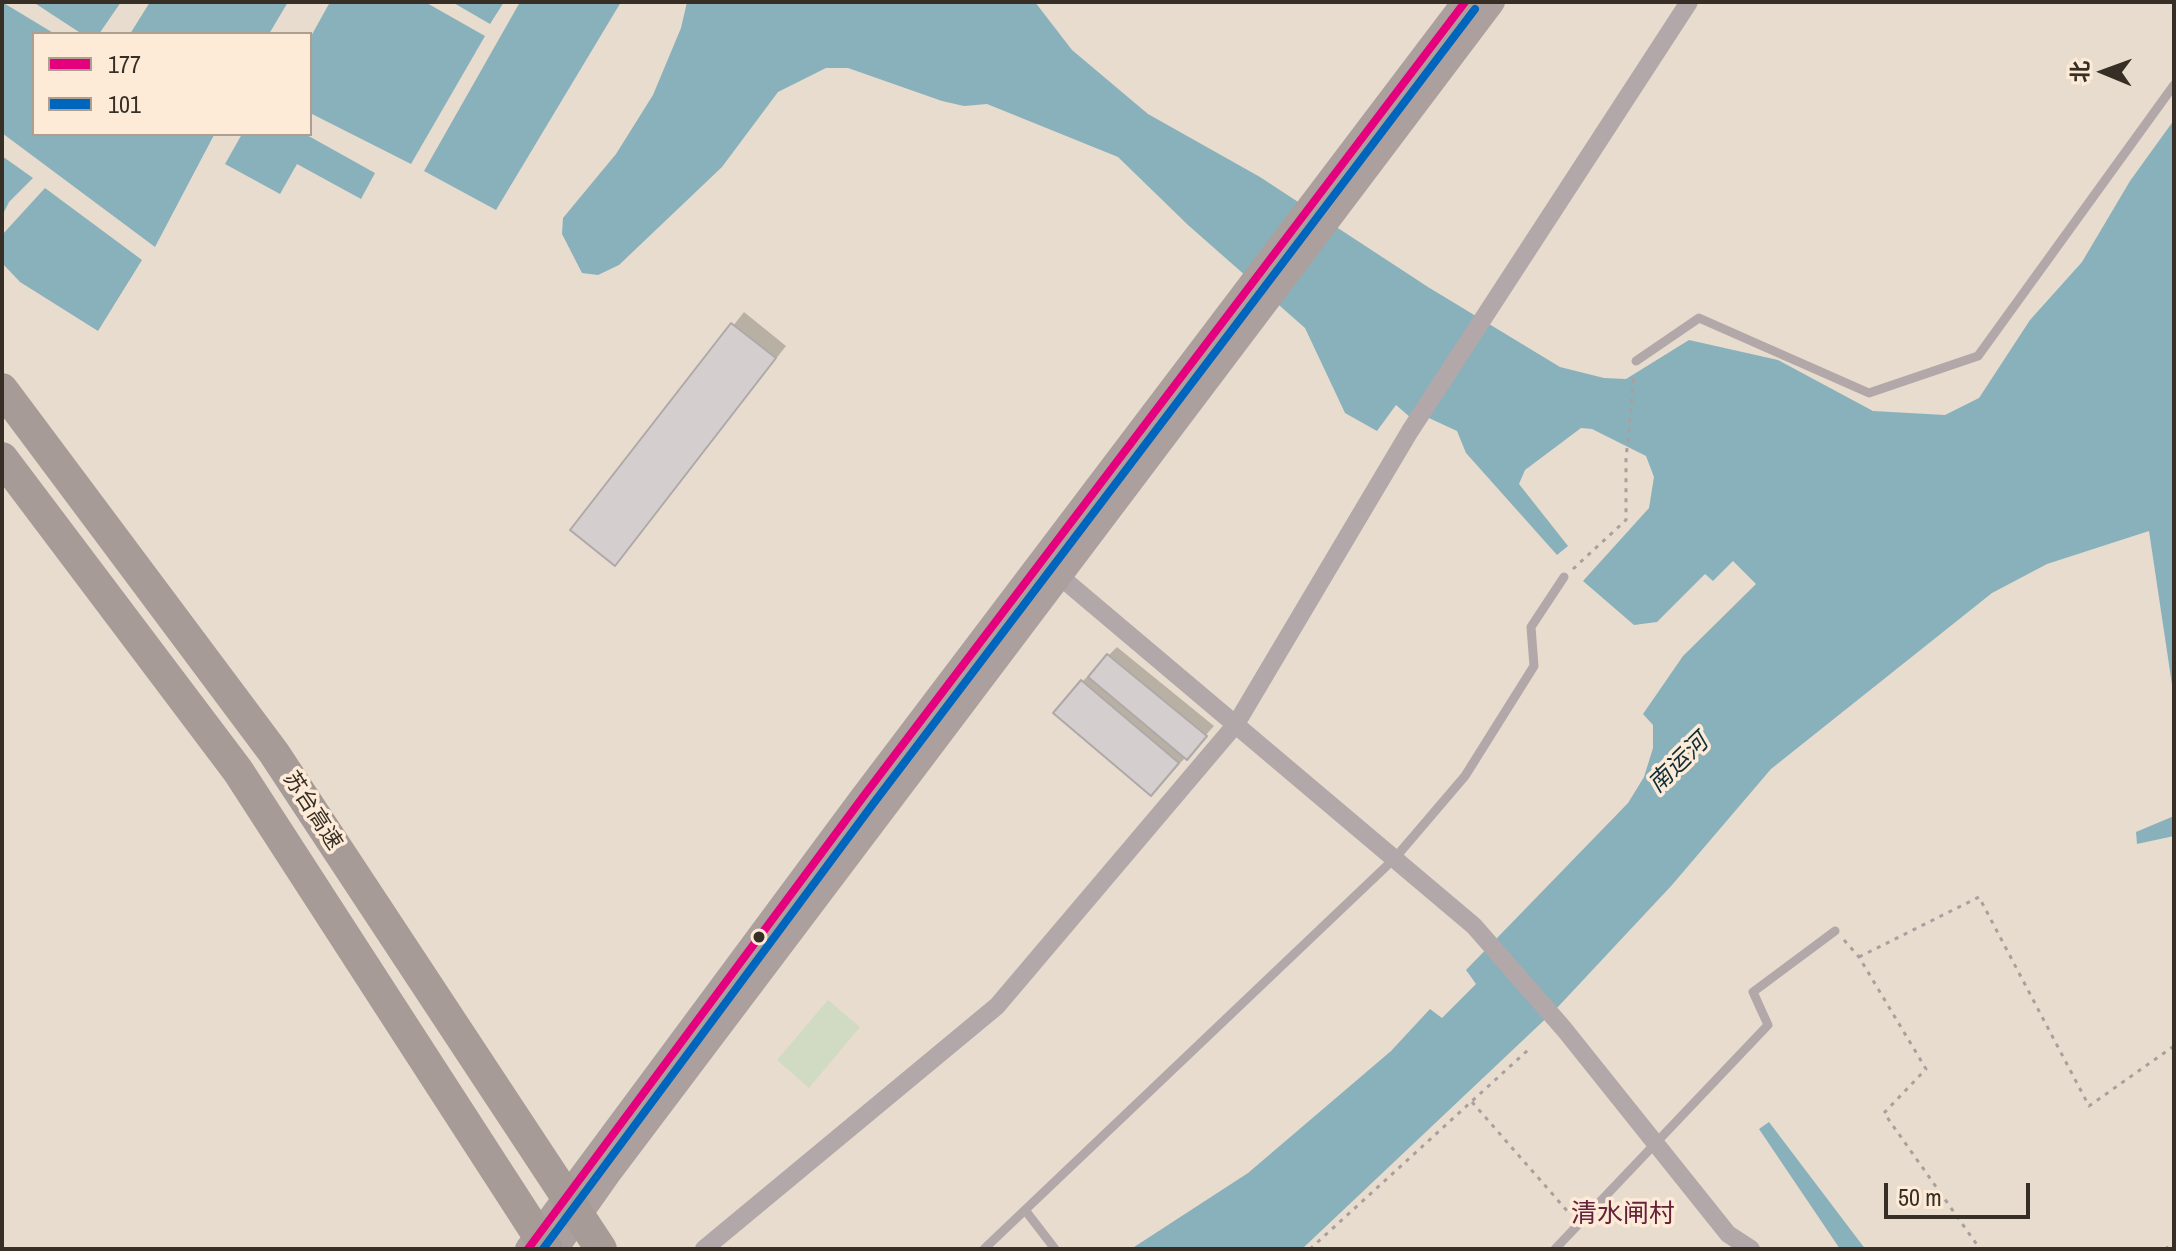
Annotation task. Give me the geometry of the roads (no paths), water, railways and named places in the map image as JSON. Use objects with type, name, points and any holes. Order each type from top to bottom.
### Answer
[{"type":"highway","name":"苏台高速","points":[[2,389],[274,753],[601,1249]]},
{"type":"highway","name":"苏台高速","points":[[2,458],[238,771],[547,1249]]},
{"type":"main road","points":[[528,1249],[1243,313],[1323,206],[1465,2]]},
{"type":"main road","points":[[1323,206],[1492,2]]},
{"type":"main road","points":[[555,1249],[1050,568]]},
{"type":"street","points":[[704,1249],[997,1006],[1236,724],[1410,431],[1689,2]]},
{"type":"street","points":[[1050,568],[1474,926],[1564,1029],[1728,1234],[1751,1249]]},
{"type":"lane","points":[[1636,361],[1699,318],[1869,393],[1978,356],[2174,85]]},
{"type":"lane","points":[[984,1249],[1395,858],[1465,776],[1534,666],[1531,627],[1564,577]]},
{"type":"lane","points":[[1555,1249],[1768,1025],[1753,992],[1835,931]]},
{"type":"lane","points":[[1025,1210],[1055,1249]]},
{"type":"water","points":[[2,2],[52,32],[32,32],[32,136],[213,136],[155,247],[2,133]]},
{"type":"water","points":[[33,2],[121,2],[100,32],[79,32]]},
{"type":"water","points":[[150,2],[288,2],[270,32],[131,32]]},
{"type":"water","points":[[330,2],[425,2],[485,36],[411,164],[312,114],[312,34]]},
{"type":"water","points":[[452,2],[504,2],[490,24]]},
{"type":"water","points":[[520,2],[621,2],[496,210],[424,171]]},
{"type":"water","name":"南运河","points":[[687,2],[1035,2],[1072,50],[1148,114],[1260,177],[1428,287],[1560,367],[1604,378],[1626,379],[1689,340],[1778,360],[1873,411],[1945,415],[1979,398],[2030,320],[2082,262],[2130,181],[2174,120],[2174,698],[2149,531],[2047,564],[1992,593],[1771,769],[1672,885],[1556,1009],[1302,1249],[1131,1249],[1248,1173],[1391,1051],[1430,1009],[1442,1018],[1476,984],[1466,970],[1628,803],[1644,777],[1653,748],[1653,725],[1643,714],[1683,656],[1756,584],[1733,561],[1713,581],[1705,574],[1657,622],[1634,625],[1583,581],[1649,508],[1654,477],[1646,456],[1592,429],[1581,428],[1525,470],[1519,484],[1568,546],[1557,555],[1466,453],[1457,431],[1416,412],[1411,418],[1396,405],[1377,431],[1345,413],[1305,328],[1188,225],[1118,157],[987,104],[964,106],[848,68],[826,68],[778,92],[722,167],[619,265],[598,275],[582,273],[562,234],[563,218],[616,154],[653,95],[681,28]]},
{"type":"water","points":[[241,136],[309,136],[375,173],[361,199],[297,164],[280,194],[225,164]]},
{"type":"water","points":[[2,156],[33,178],[9,202],[2,216]]},
{"type":"water","points":[[45,188],[142,260],[98,331],[20,282],[2,263],[2,235]]},
{"type":"water","points":[[2174,816],[2174,836],[2137,844],[2136,832]]},
{"type":"water","points":[[1769,1122],[1866,1249],[1840,1249],[1759,1129]]},
{"type":"district","name":"清水闸村","points":[[1623,1215]]}]
